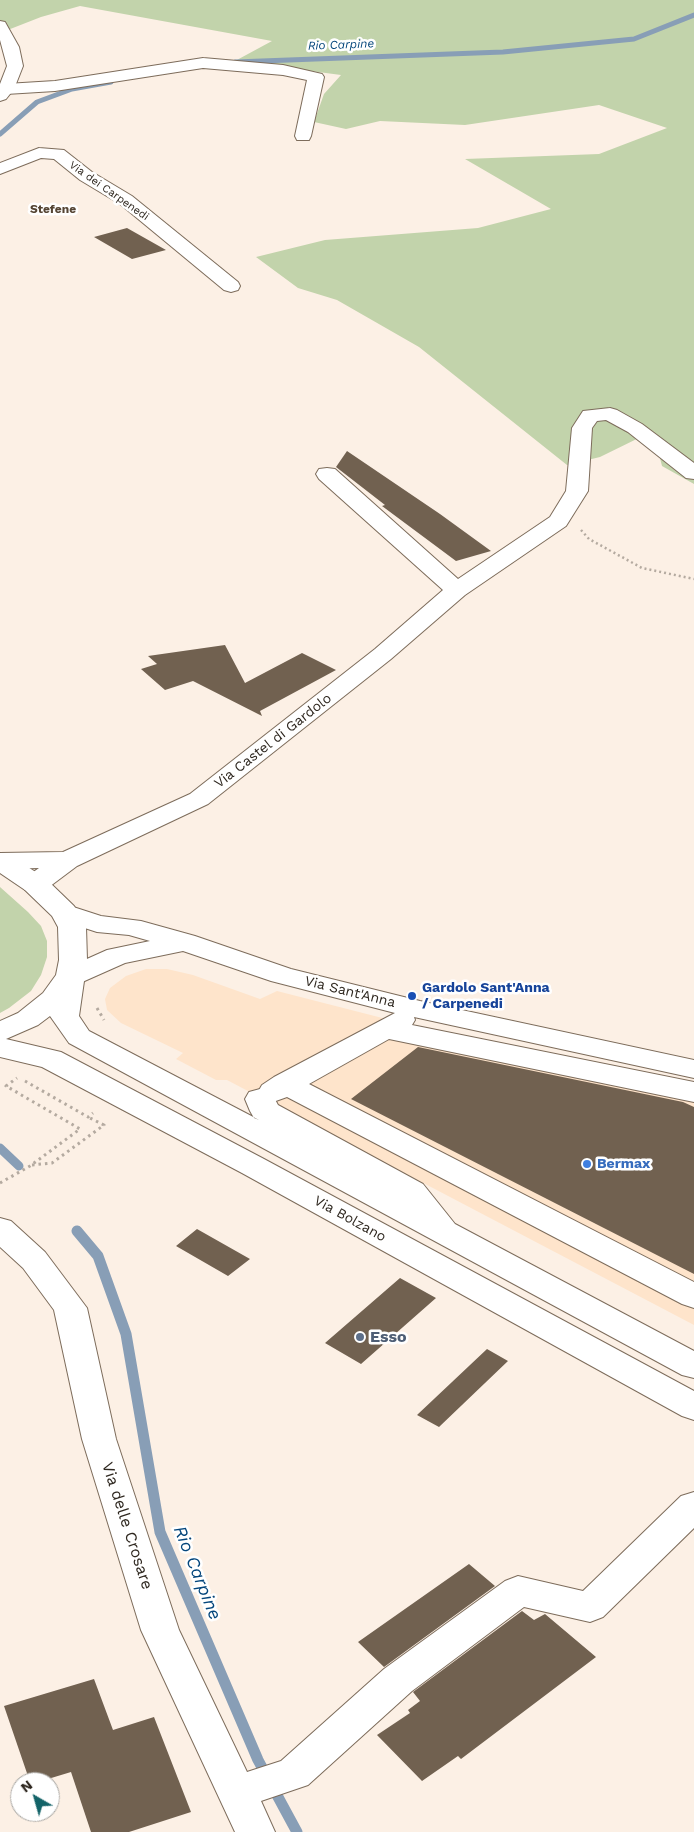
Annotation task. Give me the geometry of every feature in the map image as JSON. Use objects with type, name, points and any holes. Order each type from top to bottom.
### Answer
[{"type":"street","points":[[0,25],[11,47],[15,66],[3,93]]},
{"type":"street","points":[[3,93],[212,66],[283,70],[316,78],[303,136]]},
{"type":"street","name":"Via dei Carpenedi","points":[[0,169],[39,153],[58,154],[86,176],[126,200],[231,286]]},
{"type":"street","name":"Via Castel di Gardolo","points":[[35,884],[68,860],[199,799],[383,654],[457,590],[558,521],[577,491],[582,428],[590,415],[610,414],[635,428],[694,473]]},
{"type":"street","points":[[327,474],[457,590]]},
{"type":"street","name":"Via Castel di Gardolo","points":[[0,861],[68,860]]},
{"type":"street","points":[[0,861],[35,884],[64,912],[72,927],[73,960],[64,1016],[78,1037],[694,1366]]},
{"type":"street","name":"Via Sant'Anna","points":[[64,912],[98,924],[131,927],[185,942],[281,975],[420,1010],[694,1069]]},
{"type":"street","points":[[0,1032],[28,1019],[53,1000],[70,977],[117,956],[185,942]]},
{"type":"street","points":[[420,1010],[273,1092],[265,1111],[412,1191],[448,1235]]},
{"type":"street","points":[[386,1029],[694,1092]]},
{"type":"street","name":"Via Bolzano","points":[[0,1047],[52,1059],[253,1166],[694,1407]]},
{"type":"street","points":[[273,1092],[694,1296]]},
{"type":"street","name":"Via delle Crosare","points":[[0,1229],[34,1260],[70,1308],[99,1439],[160,1630],[244,1790],[255,1832]]},
{"type":"street","points":[[244,1790],[294,1773],[398,1680],[518,1592],[590,1607],[694,1506]]},
{"type":"path","points":[[564,511],[589,539],[642,568],[694,579]]},
{"type":"path","points":[[98,999],[97,1008],[106,1023]]},
{"type":"path","points":[[0,1183],[30,1166],[80,1129],[6,1086],[18,1077],[104,1125],[52,1163],[30,1166]]},
{"type":"path","points":[[88,1117],[99,1108]]},
{"type":"shaded area","points":[[146,969],[167,969],[193,975],[260,999],[277,991],[398,1022],[694,1084],[694,1325],[227,1080],[216,1080],[176,1059],[183,1053],[121,1023],[107,1010],[105,999],[110,988],[126,976]]},
{"type":"green space","points":[[0,0],[694,0],[694,484],[662,466],[653,431],[600,457],[567,465],[419,347],[337,300],[298,288],[256,257],[325,240],[478,228],[551,209],[465,159],[599,154],[667,128],[599,105],[465,125],[380,121],[346,129],[314,122],[324,94],[341,75],[235,61],[272,41],[80,6],[41,17],[0,33]]},
{"type":"green space","points":[[0,887],[41,926],[47,941],[47,957],[41,975],[31,991],[0,1013]]},
{"type":"building","points":[[127,228],[166,250],[132,259],[94,237]]},
{"type":"building","points":[[347,451],[491,551],[456,561],[382,506],[385,505],[336,467]]},
{"type":"building","points":[[225,645],[245,683],[302,653],[336,670],[260,711],[262,716],[193,681],[165,690],[141,669],[157,664],[148,656]]},
{"type":"building","name":"Bermax","points":[[418,1047],[683,1102],[694,1107],[694,1274],[351,1099]]},
{"type":"building","points":[[197,1229],[250,1259],[228,1276],[176,1246]]},
{"type":"building","points":[[400,1278],[436,1298],[361,1364],[325,1343]]},
{"type":"building","points":[[487,1349],[508,1361],[439,1427],[417,1415]]},
{"type":"building","points":[[469,1564],[495,1586],[384,1667],[358,1642]]},
{"type":"building","points":[[522,1611],[534,1620],[545,1614],[596,1657],[461,1759],[458,1756],[422,1781],[377,1735],[410,1713],[408,1710],[420,1701],[413,1692]]},
{"type":"building","points":[[94,1679],[113,1730],[154,1717],[191,1812],[129,1832],[91,1832],[71,1772],[60,1775],[60,1772],[27,1772],[4,1706]]},
{"type":"waterway","name":"Rio Carpine","points":[[235,62],[503,52],[634,39],[694,15]]},
{"type":"waterway","name":"Rio Carpine","points":[[0,134],[37,102],[72,89],[111,82]]},
{"type":"waterway","name":"Rio Carpine","points":[[0,1148],[19,1166]]},
{"type":"waterway","name":"Rio Carpine","points":[[77,1231],[98,1256],[126,1334],[160,1532],[258,1760],[297,1832]]},
{"type":"place","name":"Gardolo Sant'Anna / Carpenedi","points":[[412,996]]},
{"type":"place","name":"Bermax","points":[[587,1164]]},
{"type":"place","name":"Esso","points":[[360,1337]]},
{"type":"district","name":"Stefene","points":[[53,209]]}]
